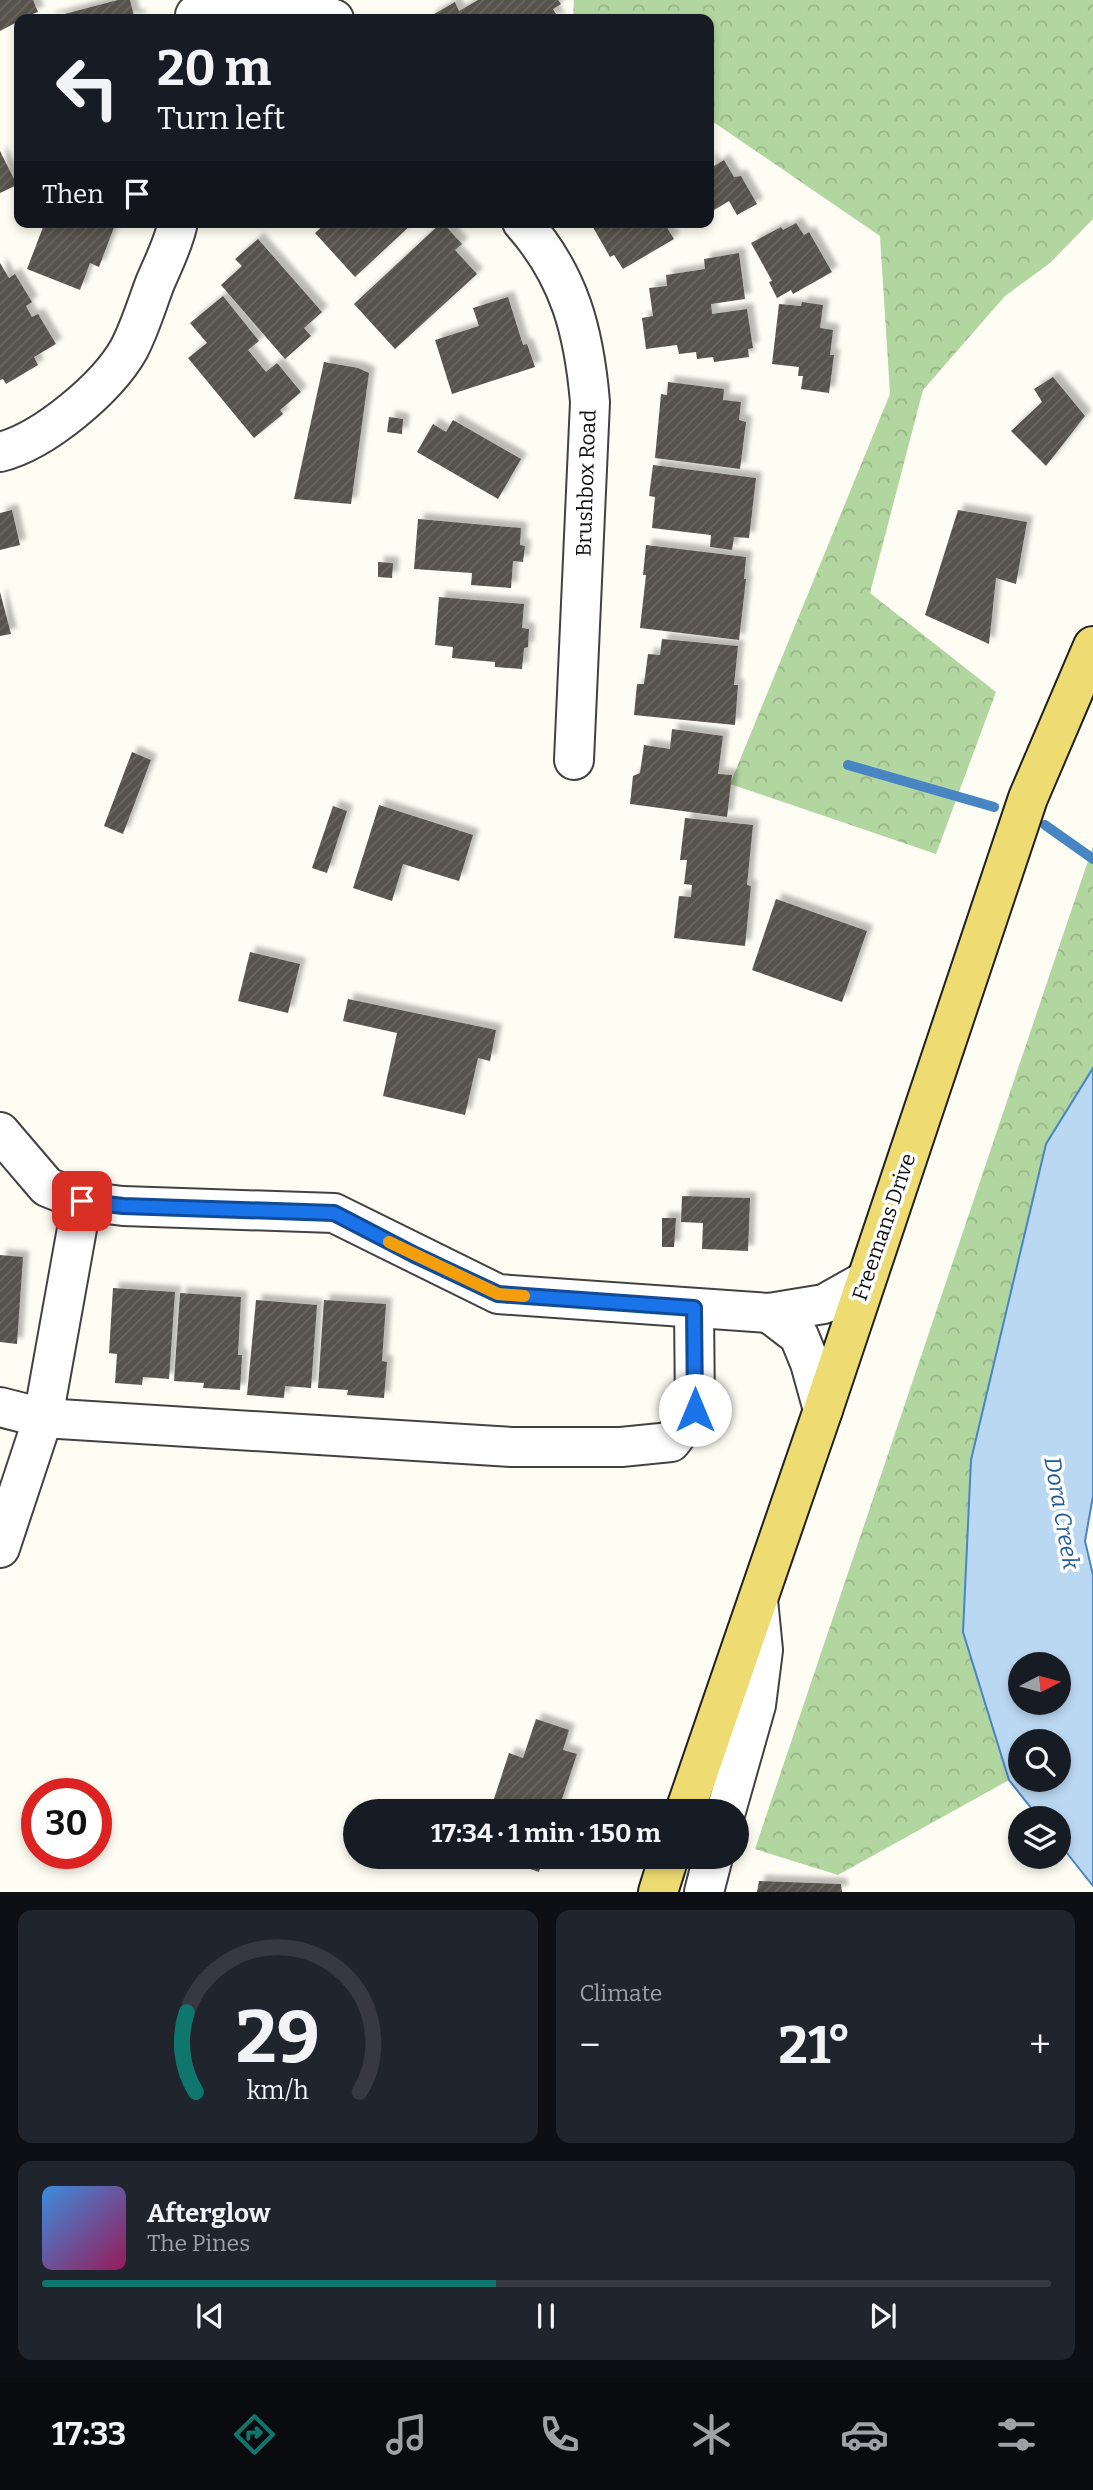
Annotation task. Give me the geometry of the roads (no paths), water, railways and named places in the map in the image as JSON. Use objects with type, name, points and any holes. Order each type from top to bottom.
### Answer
[{"type":"main road","name":"Freemans Drive","points":[[689,1799],[1028,798],[1093,646]]},
{"type":"main road","points":[[658,1892],[665,1869]]},
{"type":"street","points":[[193,12],[281,4],[313,8],[324,14]]},
{"type":"street","points":[[0,452],[74,412],[108,378],[129,349],[176,228]]},
{"type":"street","name":"Brushbox Road","points":[[527,228],[562,278],[576,316],[586,361],[590,402],[574,760]]},
{"type":"street","points":[[0,1132],[47,1187],[82,1201],[123,1206],[334,1213],[498,1294],[769,1313],[824,1304],[865,1281]]},
{"type":"street","points":[[0,1548],[43,1418],[82,1201]]},
{"type":"street","points":[[0,1407],[43,1418],[512,1447],[621,1447],[671,1442],[695,1410],[694,1308]]},
{"type":"street","points":[[769,1313],[799,1336],[810,1363],[823,1410]]},
{"type":"street","points":[[729,1799],[756,1705],[763,1650],[758,1600]]},
{"type":"street","points":[[704,1892],[710,1869]]},
{"type":"water","name":"Dora Creek","points":[[1093,1068],[1093,1496],[1085,1541],[1093,1575],[1093,1886],[1071,1858],[1071,1806],[1030,1806],[1018,1792],[1071,1792],[1071,1729],[1008,1729],[1008,1777],[963,1632],[971,1460],[1046,1144]]},
{"type":"waterway","points":[[848,765],[994,807]]},
{"type":"waterway","points":[[1045,825],[1093,859]]}]
